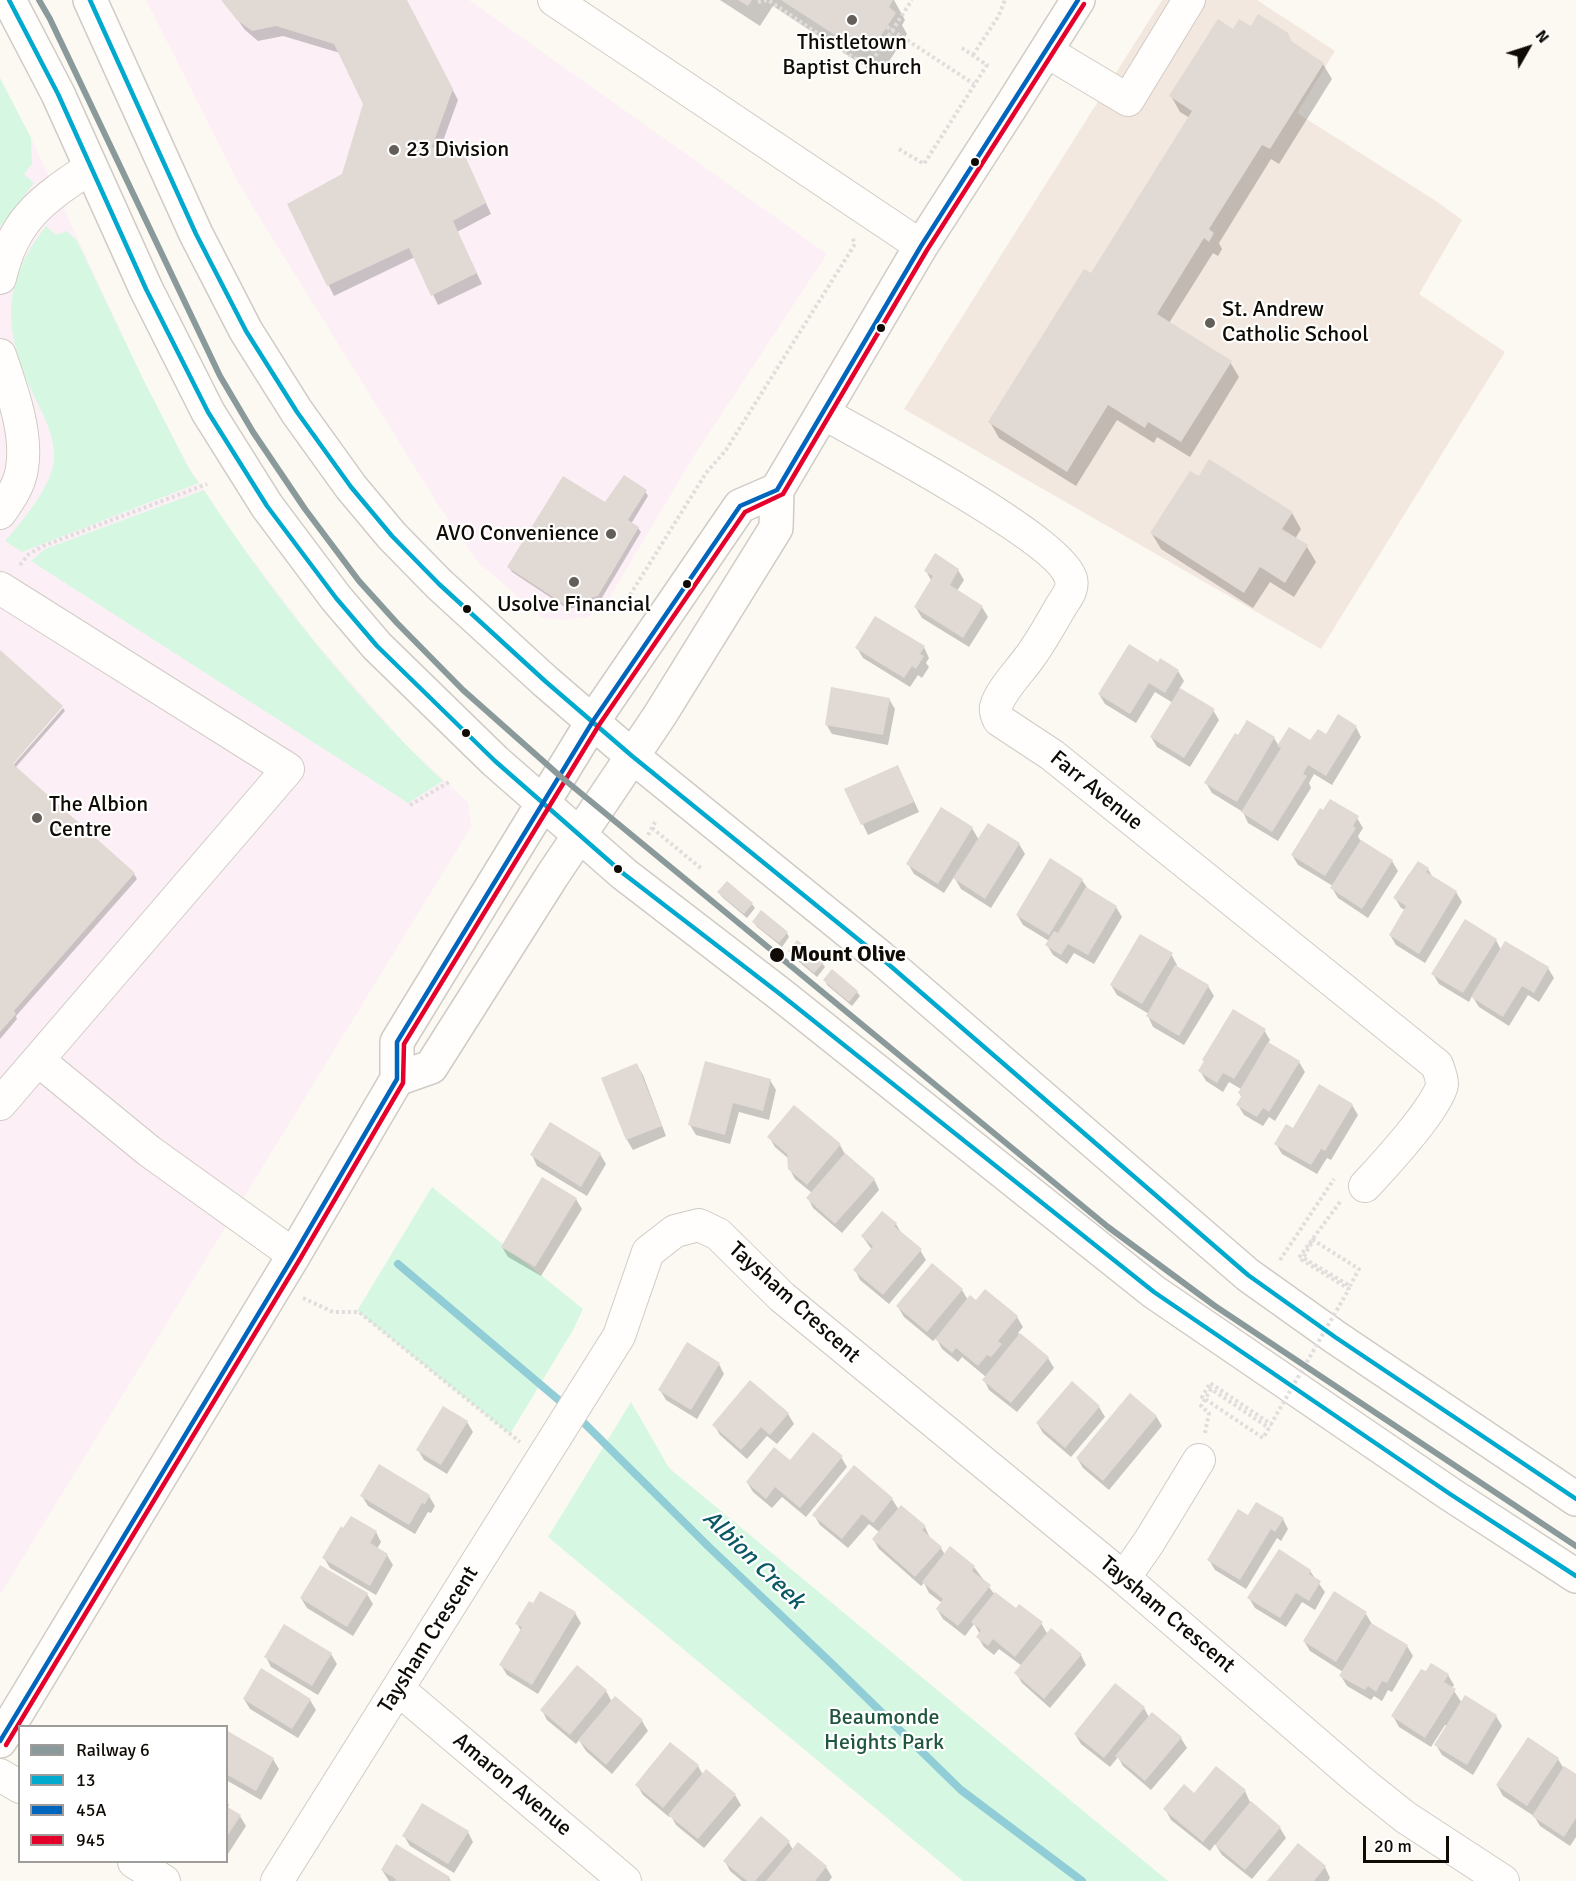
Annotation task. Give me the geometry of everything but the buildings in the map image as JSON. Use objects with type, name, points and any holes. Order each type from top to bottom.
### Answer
[{"type":"main road","points":[[9,0],[58,94],[146,289],[208,412],[267,506],[336,598],[377,646],[495,762],[624,874],[780,994],[1154,1292],[1450,1494],[1576,1576]]},
{"type":"main road","points":[[90,0],[196,234],[246,331],[297,412],[351,487],[392,536],[439,584],[545,681],[632,756],[880,957],[1248,1275],[1335,1337],[1576,1499]]},
{"type":"main road","points":[[397,1079],[431,1067],[776,528],[777,490],[921,246],[1078,0]]},
{"type":"main road","points":[[0,1741],[294,1256],[397,1079],[397,1042],[593,721],[740,506],[777,490]]},
{"type":"street","points":[[554,0],[921,246]]},
{"type":"street","points":[[1046,51],[1128,100],[1189,0]]},
{"type":"street","points":[[0,278],[13,237],[30,213],[91,167]]},
{"type":"street","points":[[0,355],[16,401],[21,434],[22,468],[13,493],[0,513]]},
{"type":"street","name":"Farr Avenue","points":[[823,413],[884,446],[1024,532],[1061,562],[1071,579],[1070,591],[1047,633],[1014,676],[996,706],[999,720],[1052,755],[1437,1065],[1442,1085],[1436,1098],[1403,1144],[1354,1192]]},
{"type":"street","points":[[0,1104],[288,769],[1,588]]},
{"type":"street","points":[[38,1060],[149,1151],[294,1256]]},
{"type":"street","name":"Taysham Crescent","points":[[277,1881],[619,1336],[648,1252],[675,1231],[699,1225],[718,1234],[782,1297],[1124,1578],[1396,1810],[1503,1881]]},
{"type":"street","points":[[1124,1578],[1199,1460]]},
{"type":"street","name":"Amaron Avenue","points":[[398,1689],[625,1881]]},
{"type":"street","points":[[0,1775],[18,1786]]},
{"type":"street","points":[[136,1863],[164,1881]]},
{"type":"path","points":[[758,2],[768,0],[854,58],[865,62],[874,58],[912,0]]},
{"type":"path","points":[[973,55],[998,17],[1005,0]]},
{"type":"path","points":[[887,27],[975,84]]},
{"type":"path","points":[[899,149],[924,164],[987,65],[962,48]]},
{"type":"path","points":[[630,595],[706,473],[726,450],[855,244],[849,230]]},
{"type":"path","points":[[1,588],[29,554],[43,546],[207,484]]},
{"type":"path","points":[[410,805],[452,782]]},
{"type":"path","points":[[648,835],[655,822]]},
{"type":"path","points":[[652,828],[703,870]]},
{"type":"path","points":[[1279,1262],[1336,1177]]},
{"type":"path","points":[[1199,1460],[1209,1413],[1201,1406],[1212,1389],[1269,1428],[1263,1438],[1202,1397],[1210,1383],[1271,1424],[1348,1289],[1302,1260],[1313,1240],[1359,1269],[1350,1286],[1300,1256],[1354,1192]]},
{"type":"path","points":[[276,1286],[333,1312],[359,1312],[542,1459]]},
{"type":"shaded area","points":[[146,0],[469,0],[827,254],[692,459],[604,607],[587,617],[562,620],[542,618],[478,562],[437,503],[240,186]]},
{"type":"shaded area","name":"St. Andrew Catholic School","points":[[1162,0],[1257,0],[1335,51],[1297,113],[1462,220],[1419,294],[1505,352],[1321,649],[904,409]]},
{"type":"shaded area","points":[[0,78],[31,138],[143,379],[190,469],[233,534],[316,643],[408,747],[468,802],[471,827],[0,1595]]},
{"type":"green space","points":[[0,78],[31,138],[32,164],[24,174],[34,183],[0,227]]},
{"type":"green space","points":[[46,226],[56,235],[67,231],[77,241],[143,379],[189,469],[199,483],[22,552],[5,541],[36,502],[49,479],[53,467],[54,448],[50,432],[16,350],[11,308],[20,268]]},
{"type":"green space","points":[[204,490],[257,567],[345,679],[443,781],[408,803],[31,561],[45,549]]},
{"type":"green space","points":[[432,1187],[583,1309],[573,1330],[510,1434],[357,1311]]},
{"type":"green space","name":"Beaumonde Heights Park","points":[[631,1402],[669,1468],[1168,1881],[963,1881],[548,1537]]},
{"type":"waterway","name":"Albion Creek","points":[[398,1264],[567,1407]]},
{"type":"waterway","name":"Albion Creek","points":[[577,1416],[961,1790],[1082,1881]]},
{"type":"rail line","name":"6","points":[[39,0],[220,376],[253,432],[305,509],[359,581],[463,690],[560,776],[1108,1227],[1215,1306],[1576,1546]]},
{"type":"transit line","name":"13","points":[[9,0],[58,94],[146,289],[208,412],[267,506],[336,598],[377,646],[495,761],[624,874],[780,994],[1154,1292],[1450,1494],[1576,1576]]},
{"type":"transit line","name":"13","points":[[90,0],[196,234],[246,331],[297,412],[351,487],[392,536],[439,584],[545,681],[632,756],[880,957],[1248,1275],[1335,1337],[1576,1499]]},
{"type":"transit line","name":"45A","points":[[0,1741],[294,1255],[397,1079],[397,1042],[593,721],[740,506],[777,490],[921,246],[1078,0]]},
{"type":"transit line","name":"945","points":[[18,1725],[300,1259],[403,1083],[404,1044],[599,725],[745,512],[783,494],[927,250],[1084,4]]},
{"type":"transit line","name":"945","points":[[6,1745],[18,1725]]},
{"type":"place","name":"Thistletown Baptist Church","points":[[852,20]]},
{"type":"place","name":"23 Division","points":[[394,150]]},
{"type":"place","name":"St. Andrew Catholic School","points":[[1210,323]]},
{"type":"place","name":"AVO Convenience","points":[[611,534]]},
{"type":"place","name":"Usolve Financial","points":[[574,582]]},
{"type":"place","name":"The Albion Centre","points":[[37,818]]},
{"type":"place","name":"Mount Olive","points":[[777,955]]}]
